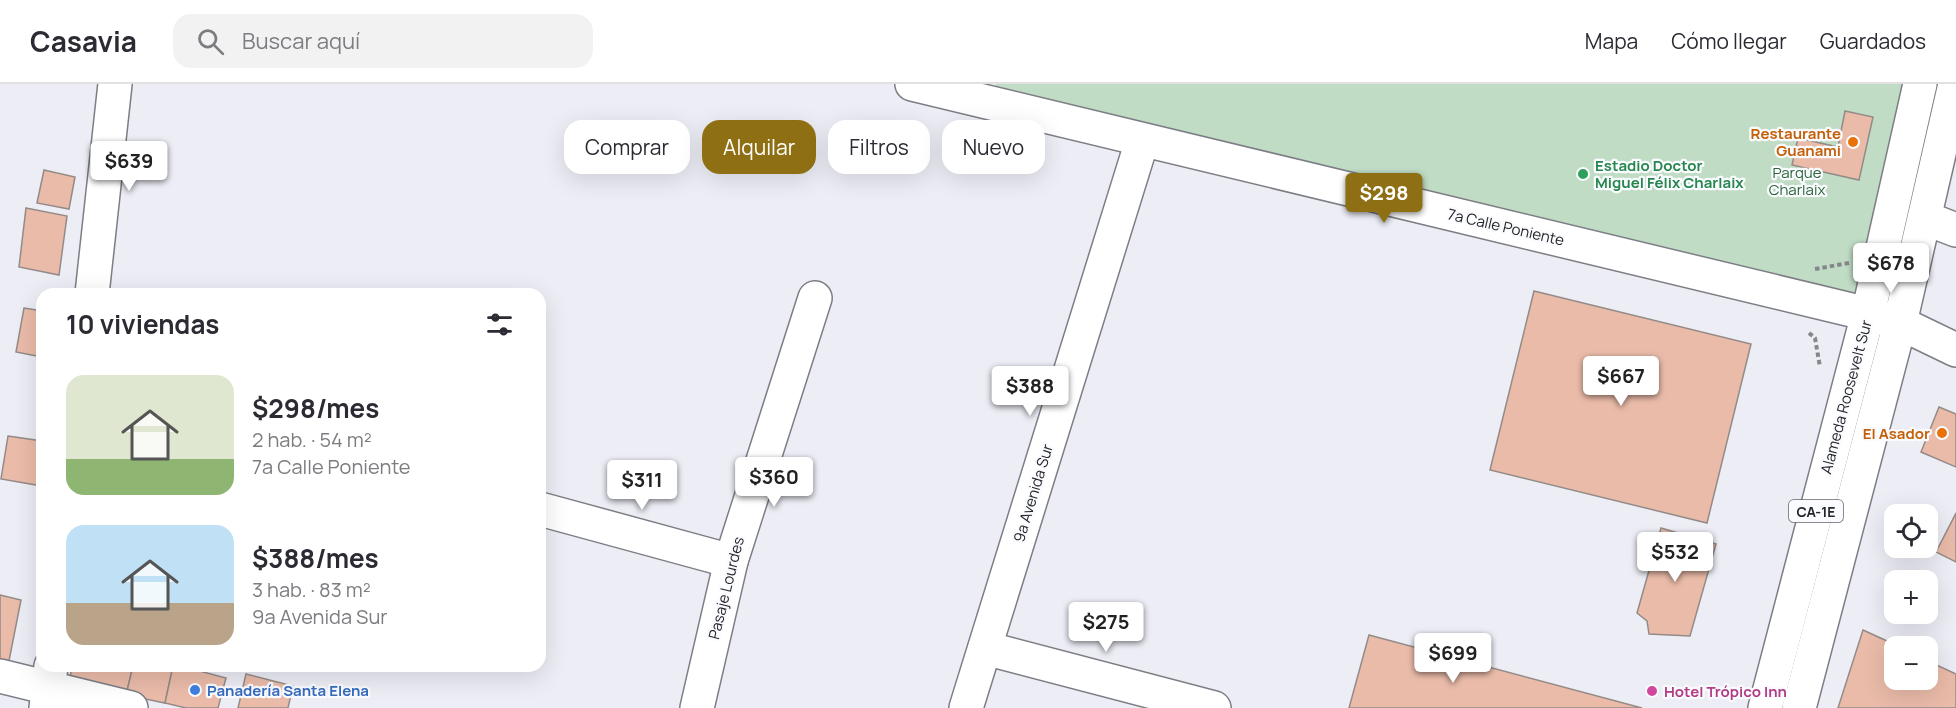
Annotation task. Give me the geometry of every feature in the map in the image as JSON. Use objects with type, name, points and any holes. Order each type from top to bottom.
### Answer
[{"type":"main road","points":[[93,288],[115,84]]},
{"type":"main road","name":"7a Calle Poniente","points":[[912,84],[1868,314],[1900,323],[1956,350]]},
{"type":"main road","name":"Alameda Roosevelt Sur","points":[[1765,708],[1868,314],[1920,84]]},
{"type":"main road","name":"CA-1E","points":[[1799,708],[1900,323],[1955,84]]},
{"type":"main road","name":"9a Avenida Sur","points":[[966,708],[1142,141]]},
{"type":"main road","points":[[1925,218],[1956,230]]},
{"type":"main road","name":"Pasaje Lourdes","points":[[697,708],[731,561],[815,298]]},
{"type":"main road","points":[[546,511],[731,561]]},
{"type":"main road","points":[[985,648],[1214,708]]},
{"type":"main road","points":[[0,676],[130,708]]},
{"type":"path","points":[[1800,297],[1793,320],[1815,338],[1821,365],[1819,376]]},
{"type":"green space","name":"Estadio Doctor Miguel Félix Charlaix","points":[[996,84],[1921,84],[1871,298],[995,89]]},
{"type":"building","name":"Restaurante Guanami","points":[[1845,111],[1873,117],[1859,180],[1792,165],[1798,138],[1838,147]]},
{"type":"building","points":[[44,170],[75,177],[69,209],[37,203]]},
{"type":"building","points":[[26,208],[67,216],[59,275],[19,267]]},
{"type":"building","points":[[1534,291],[1751,344],[1707,523],[1490,470]]},
{"type":"building","points":[[24,308],[36,310],[36,356],[16,352]]},
{"type":"building","name":"El Asador","points":[[1939,407],[1956,414],[1956,467],[1921,452]]},
{"type":"building","points":[[8,436],[36,440],[36,485],[1,479]]},
{"type":"building","points":[[1956,513],[1956,562],[1938,553],[1938,548]]},
{"type":"building","points":[[1661,528],[1716,544],[1690,636],[1649,634],[1647,621],[1637,613]]},
{"type":"building","points":[[0,595],[21,600],[8,666],[0,665]]},
{"type":"building","points":[[1863,630],[1884,640],[1884,690],[1938,690],[1938,666],[1956,674],[1956,708],[1838,708]]},
{"type":"building","points":[[1369,635],[1642,708],[1349,708]]},
{"type":"building","points":[[71,672],[132,672],[126,695],[69,684]]},
{"type":"building","points":[[132,672],[172,672],[165,703],[126,695]]},
{"type":"building","name":"Panadería Santa Elena","points":[[172,672],[204,672],[226,678],[218,708],[186,708],[165,703]]},
{"type":"building","points":[[246,674],[293,686],[288,708],[238,708]]},
{"type":"place","name":"Restaurante Guanami","points":[[1853,142]]},
{"type":"place","name":"Estadio Doctor Miguel Félix Charlaix","points":[[1583,174]]},
{"type":"place","name":"El Asador","points":[[1942,433]]},
{"type":"place","name":"Panadería Santa Elena","points":[[195,690]]},
{"type":"place","name":"Hotel Trópico Inn","points":[[1652,691]]},
{"type":"park label","name":"Parque Charlaix","points":[[1797,180]]}]
